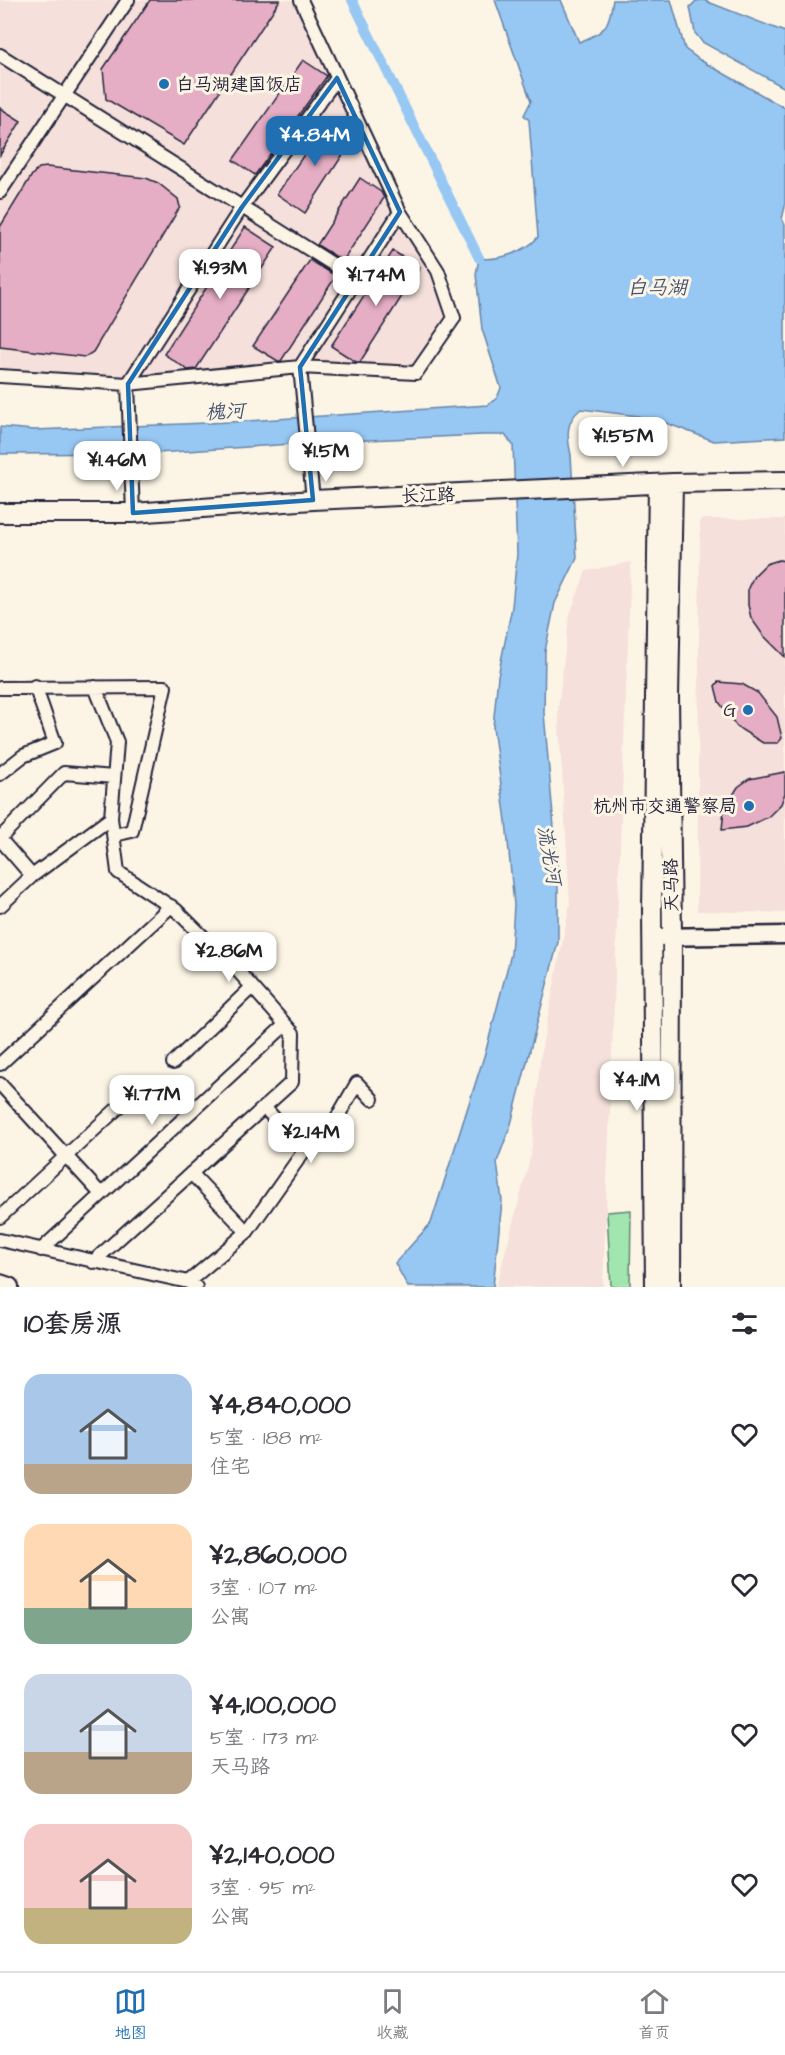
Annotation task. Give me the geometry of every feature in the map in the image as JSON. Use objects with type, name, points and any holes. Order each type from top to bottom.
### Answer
[{"type":"main road","name":"长江路","points":[[0,513],[133,513],[313,500],[665,483],[785,481]]},
{"type":"main road","name":"天马路","points":[[665,483],[672,936],[671,1287]]},
{"type":"main road","name":"天马路","points":[[655,1287],[652,937],[665,483]]},
{"type":"main road","points":[[0,1284],[9,1287]]},
{"type":"street","points":[[0,192],[128,0]]},
{"type":"street","points":[[0,376],[128,384],[300,367],[416,373],[454,318],[438,271],[399,212],[301,0]]},
{"type":"street","points":[[0,55],[356,279]]},
{"type":"street","points":[[133,513],[128,384],[242,207],[337,78]]},
{"type":"street","points":[[313,500],[300,367],[399,212]]},
{"type":"street","points":[[0,774],[23,756],[55,743],[34,686]]},
{"type":"street","points":[[93,1262],[292,1082],[293,1033],[252,987],[171,906],[118,872],[111,818],[117,742],[95,687]]},
{"type":"street","points":[[0,688],[165,687],[132,831],[114,835]]},
{"type":"street","points":[[32,876],[0,838],[64,773],[114,777]]},
{"type":"street","points":[[0,906],[32,876],[111,818]]},
{"type":"street","points":[[0,1064],[171,906]]},
{"type":"street","points":[[652,937],[785,935]]},
{"type":"street","points":[[172,1063],[252,987]]},
{"type":"street","points":[[41,1251],[100,1193],[285,1025]]},
{"type":"street","points":[[0,1240],[192,1285],[247,1232],[304,1151],[327,1135],[357,1083],[372,1099]]},
{"type":"street","points":[[0,1084],[100,1193]]},
{"type":"street","points":[[0,1217],[120,1106]]},
{"type":"street","points":[[264,1107],[304,1151]]},
{"type":"street","points":[[192,1173],[247,1232]]},
{"type":"highlighted area","points":[[337,78],[400,212],[300,367],[313,500],[133,513],[128,384],[242,207]]},
{"type":"shaded area","points":[[0,0],[301,0],[399,212],[438,271],[454,318],[416,373],[300,367],[128,384],[0,376]]},
{"type":"shaded area","points":[[700,519],[785,519],[785,913],[697,911]]},
{"type":"shaded area","points":[[631,562],[603,1287],[496,1287],[531,1155],[541,1052],[570,904],[558,708],[569,617],[586,571]]},
{"type":"green space","points":[[631,1210],[630,1287],[611,1287],[607,1212]]},
{"type":"water","name":"白马湖","points":[[495,0],[561,0],[579,42],[604,28],[613,0],[671,0],[685,49],[700,60],[785,108],[785,207],[782,219],[785,225],[785,437],[714,441],[666,423],[650,421],[638,416],[581,409],[572,419],[568,436],[577,558],[555,603],[545,651],[544,713],[558,873],[558,942],[511,1124],[497,1162],[502,1201],[493,1287],[408,1287],[395,1263],[431,1223],[486,1050],[511,954],[514,905],[506,821],[493,727],[498,676],[512,607],[517,554],[513,445],[505,435],[483,435],[322,442],[157,453],[0,454],[0,427],[34,430],[231,422],[488,405],[497,398],[501,388],[482,329],[476,274],[479,258],[495,258],[511,254],[526,247],[538,237],[529,120],[524,115],[531,101]]},
{"type":"water","points":[[703,0],[785,32],[785,88],[702,42],[695,33],[690,7],[696,1]]},
{"type":"building","name":"白马湖建国饭店","points":[[150,0],[280,0],[184,145],[106,99],[103,69]]},
{"type":"building","points":[[303,60],[327,76],[255,175],[233,160]]},
{"type":"building","points":[[0,108],[21,121],[0,155]]},
{"type":"building","points":[[327,121],[353,139],[305,213],[277,194]]},
{"type":"building","points":[[39,168],[146,178],[158,183],[178,199],[180,207],[93,352],[85,357],[0,347],[0,227],[32,175]]},
{"type":"building","points":[[360,178],[381,192],[384,198],[343,261],[317,245]]},
{"type":"building","points":[[245,227],[276,247],[196,369],[188,370],[164,354]]},
{"type":"building","points":[[393,251],[420,268],[360,362],[356,362],[331,346]]},
{"type":"building","points":[[310,260],[336,276],[281,361],[278,361],[253,346]]},
{"type":"building","points":[[779,560],[785,561],[785,657],[763,635],[751,618],[748,605],[748,588],[754,576],[766,564]]},
{"type":"building","name":"G","points":[[718,682],[742,684],[758,693],[777,717],[782,738],[778,743],[763,743],[737,727],[719,702],[715,686]]},
{"type":"building","points":[[785,772],[785,793],[781,804],[768,817],[747,827],[722,830],[724,809],[738,787],[749,779]]},
{"type":"waterway","points":[[352,0],[479,258]]},
{"type":"place","name":"白马湖建国饭店","points":[[164,84]]},
{"type":"place","name":"G","points":[[748,710]]},
{"type":"place","name":"杭州市交通警察局","points":[[749,806]]},
{"type":"water label","name":"槐河","points":[[225,411]]},
{"type":"water label","name":"流光河","points":[[550,855]]}]
